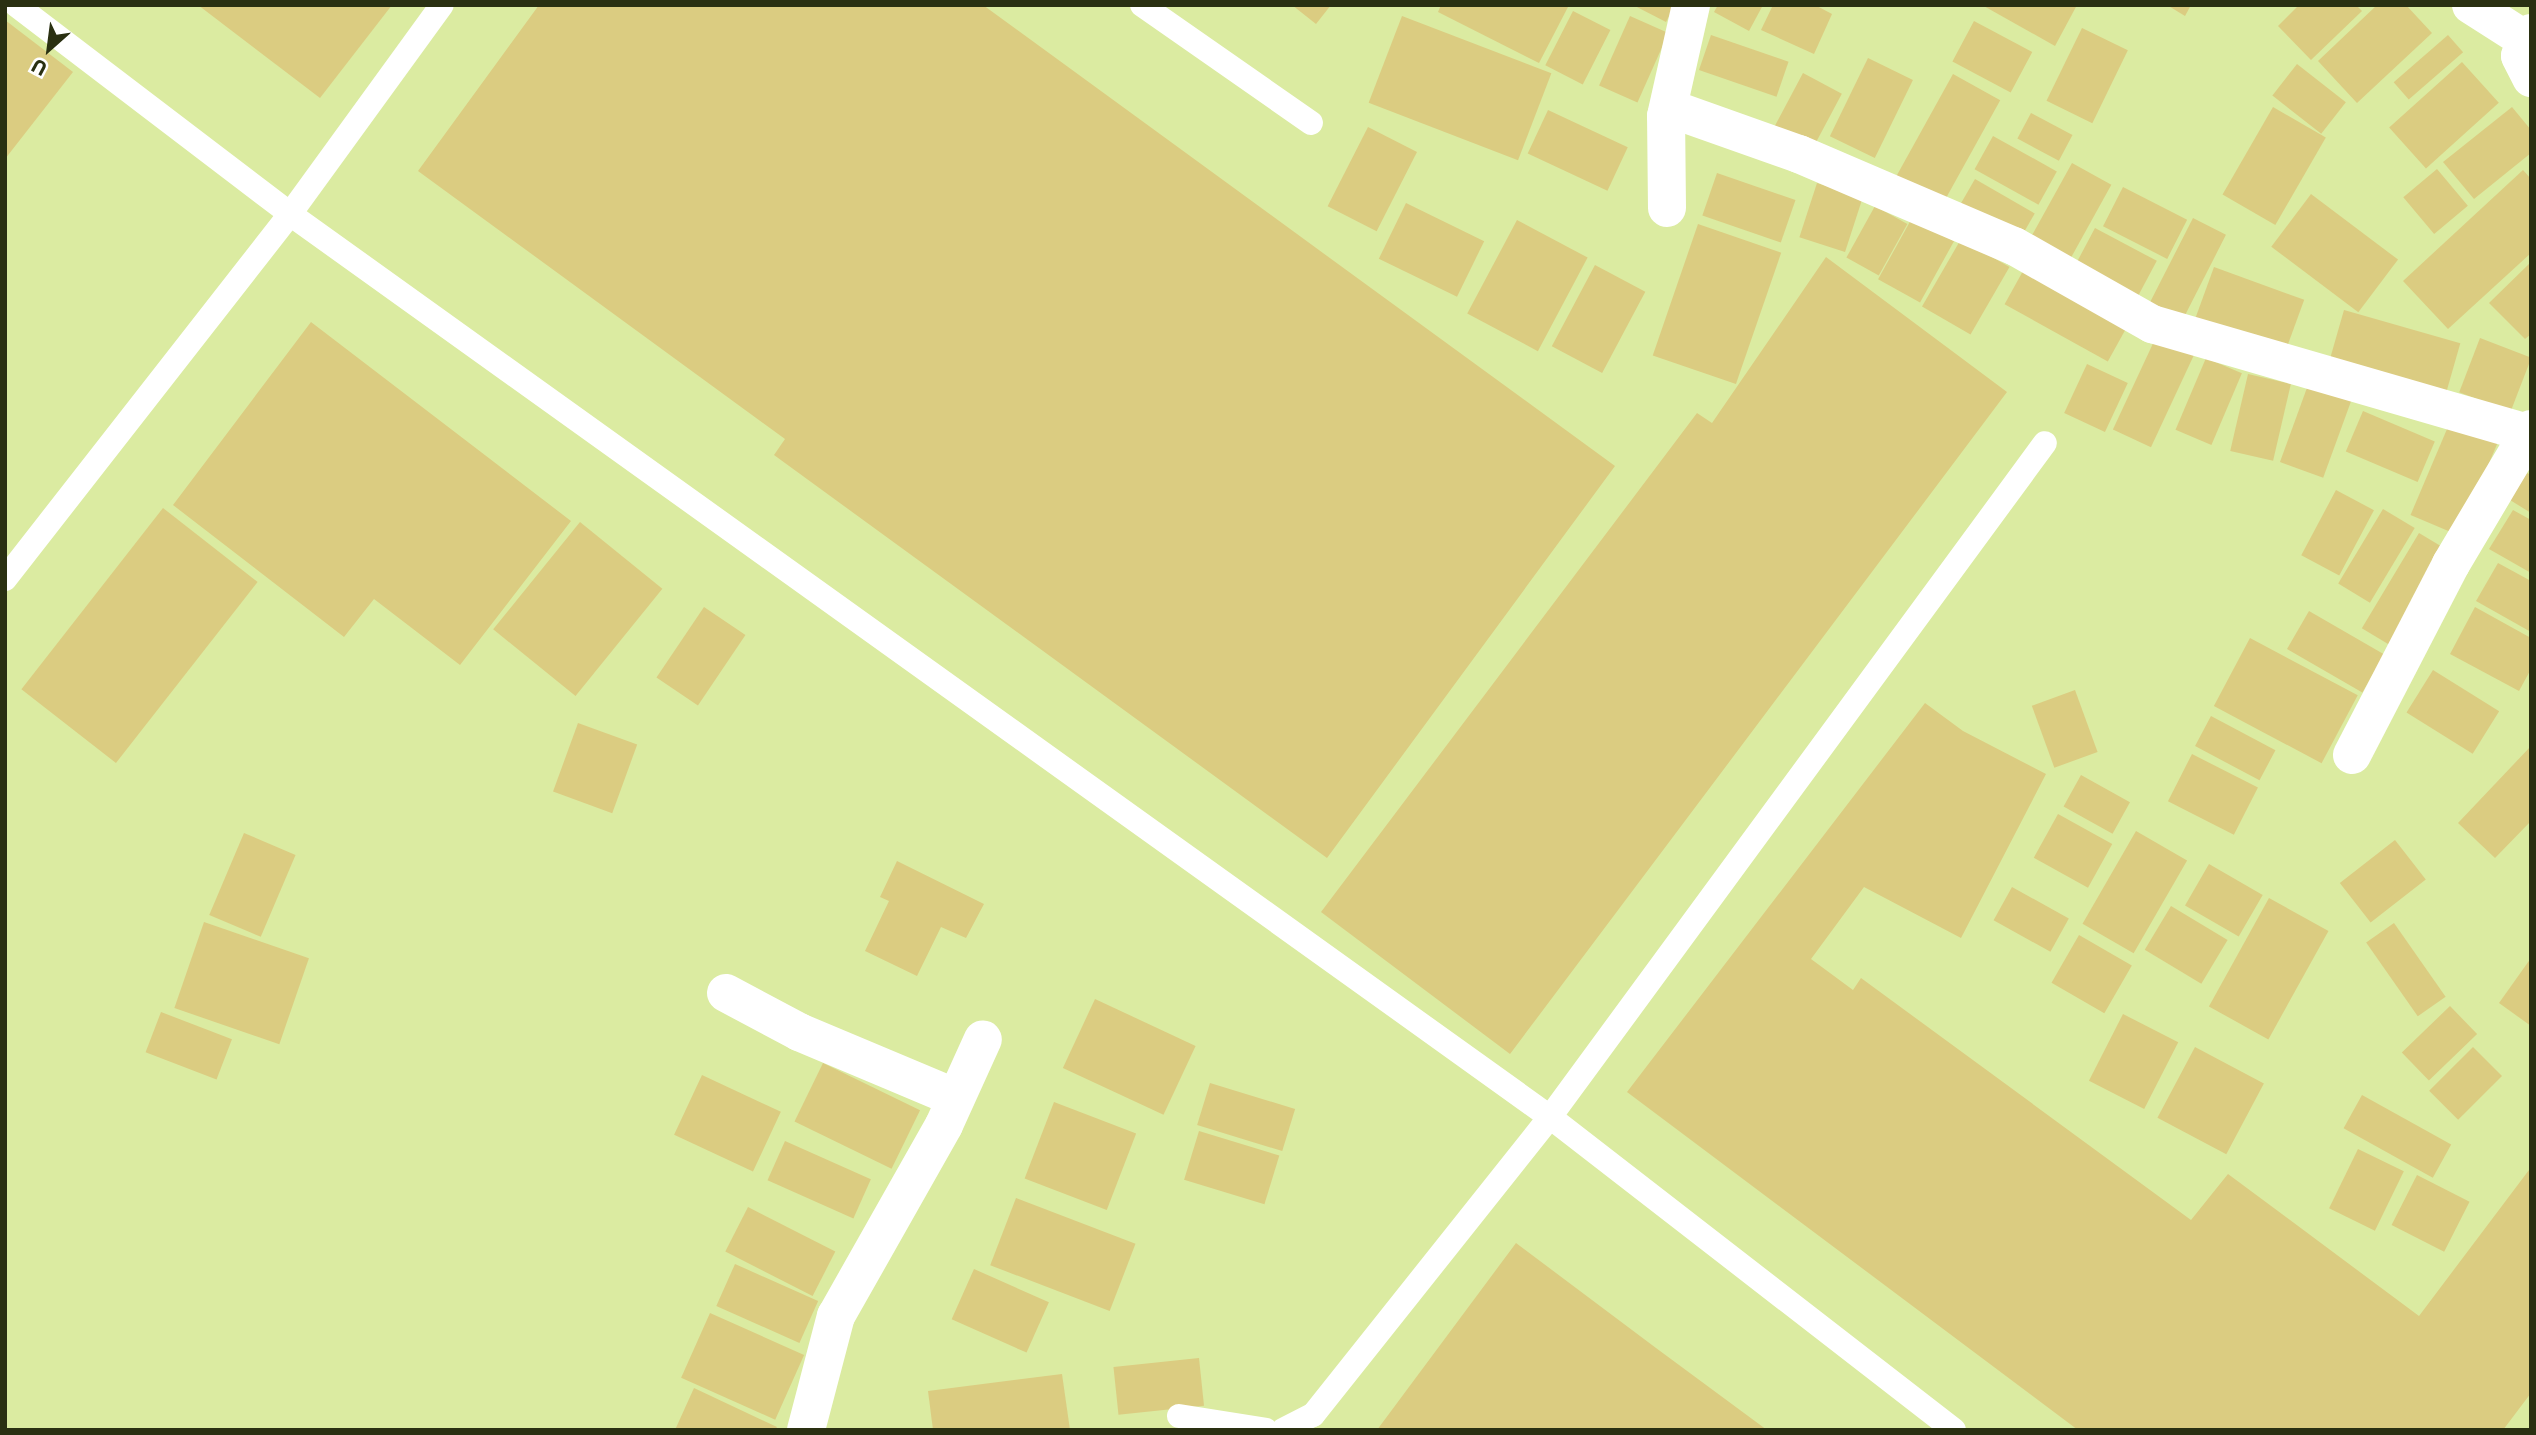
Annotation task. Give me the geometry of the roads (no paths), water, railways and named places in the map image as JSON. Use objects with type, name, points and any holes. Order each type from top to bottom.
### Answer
[{"type":"street","points":[[1667,208],[1669,108],[1691,5]]},
{"type":"street","points":[[2471,5],[2529,36],[2520,56],[2531,78]]},
{"type":"street","points":[[1669,108],[1799,154],[2014,246],[2152,324],[2529,431],[2352,755]]},
{"type":"street","points":[[726,993],[799,1032],[956,1098]]},
{"type":"street","points":[[806,1430],[836,1316],[956,1098],[983,1039]]},
{"type":"lane","points":[[16,5],[290,214],[1550,1117],[1954,1430]]},
{"type":"lane","points":[[5,579],[15,550],[290,214],[442,5]]},
{"type":"lane","points":[[1142,5],[1311,123]]},
{"type":"lane","points":[[1283,1430],[1313,1415],[1550,1117],[2045,443]]},
{"type":"lane","points":[[1179,1416],[1266,1430]]}]
